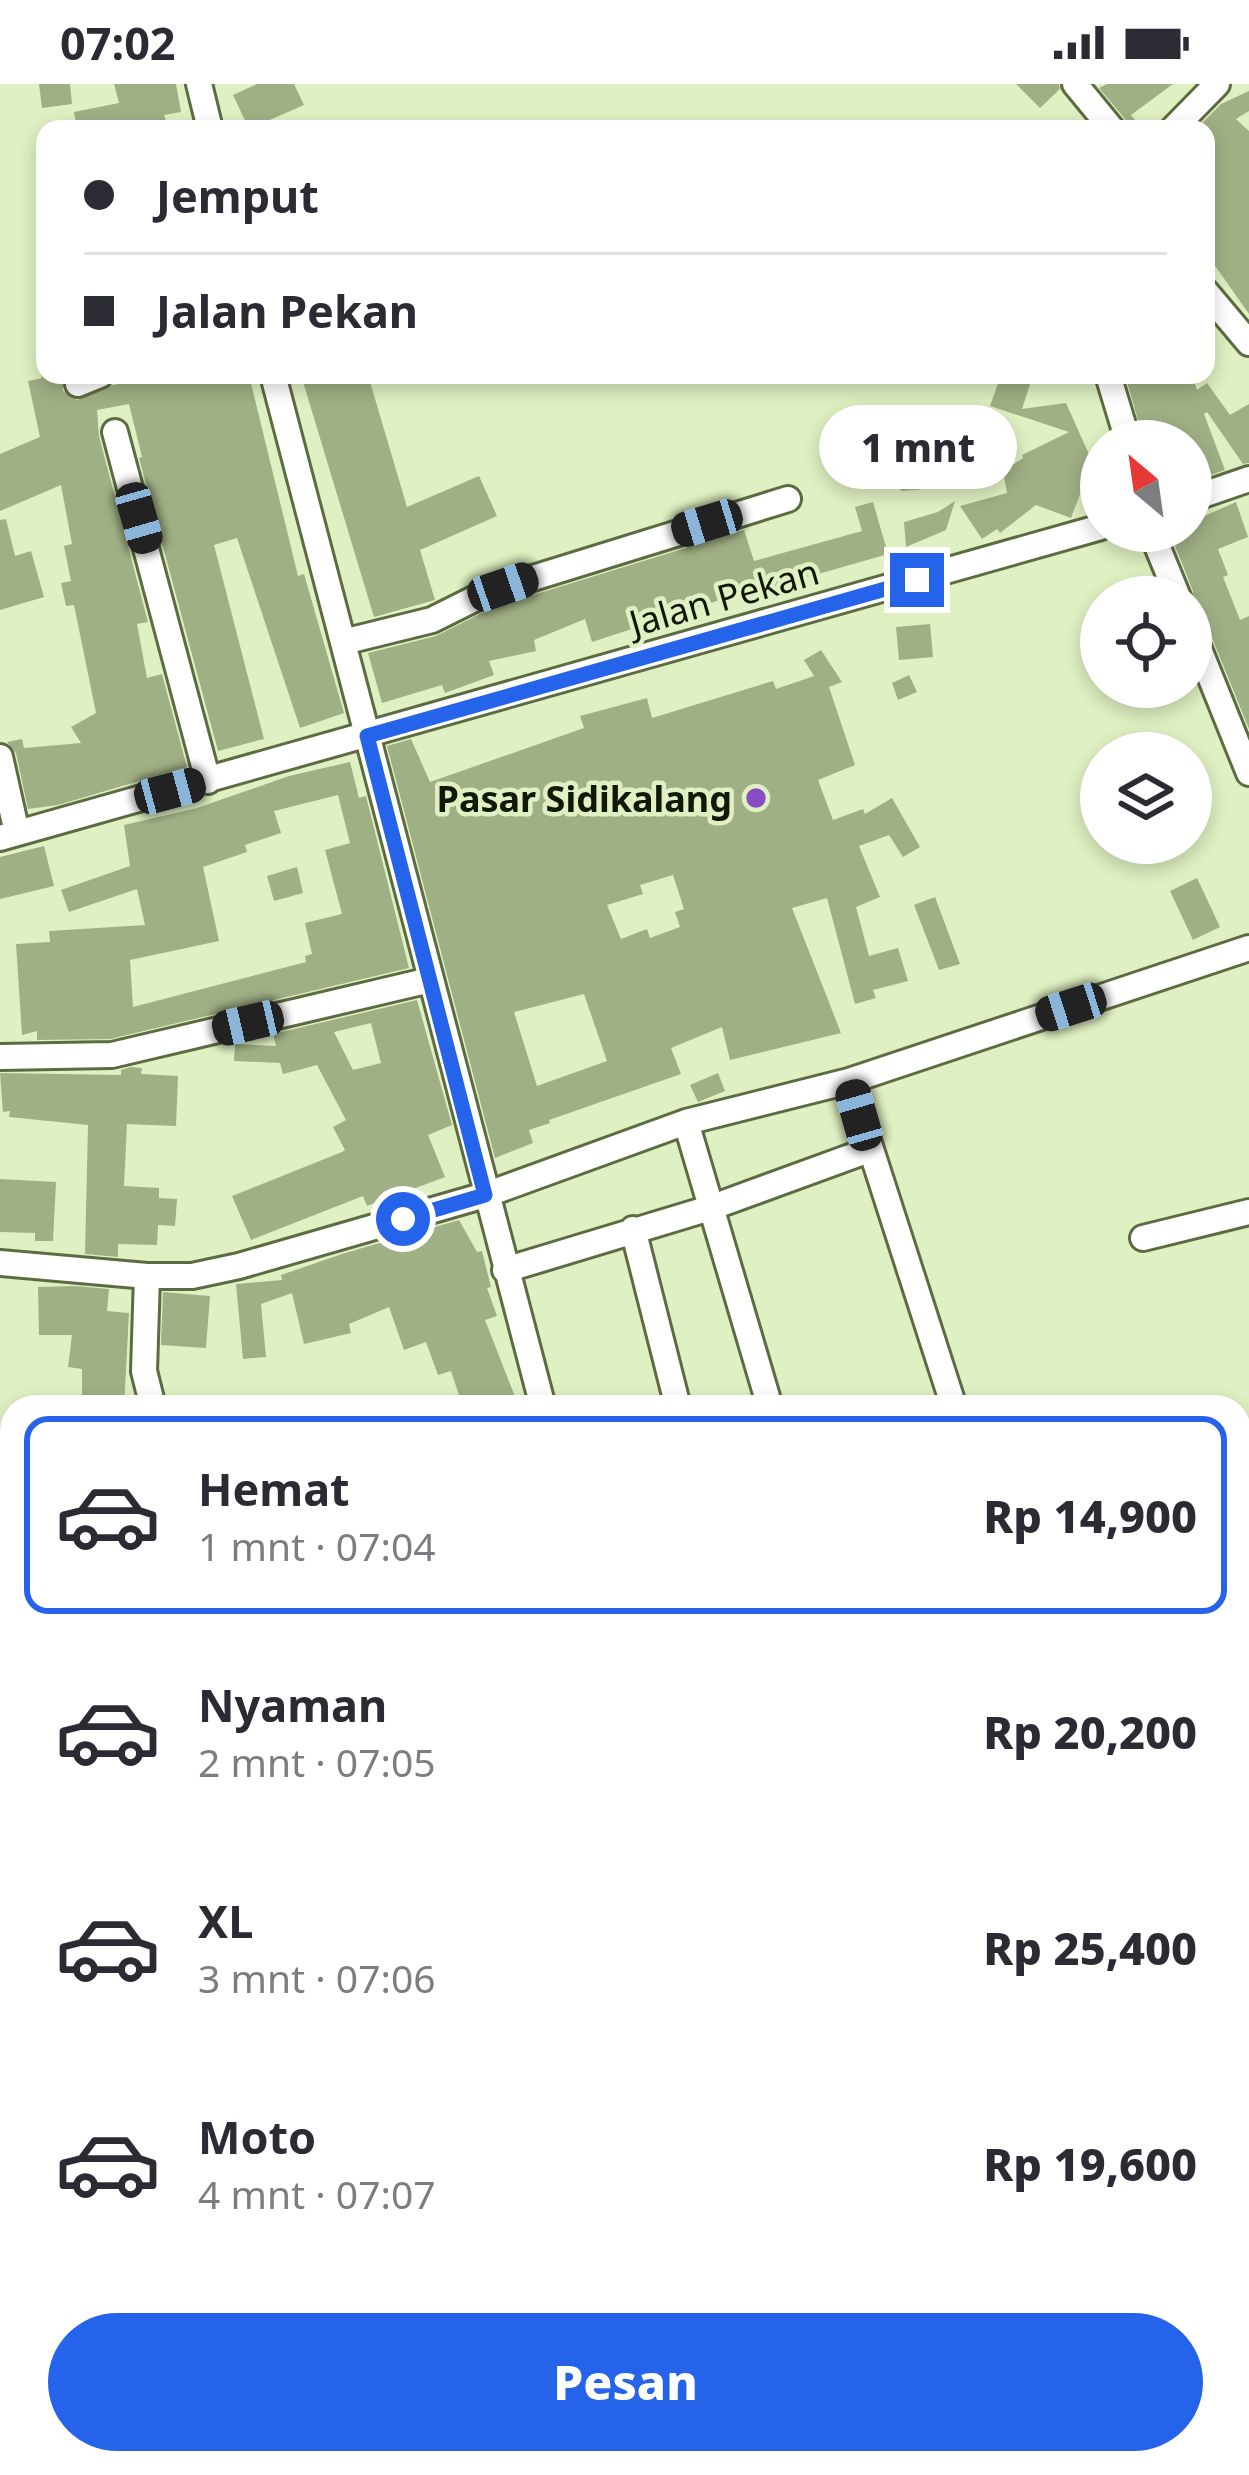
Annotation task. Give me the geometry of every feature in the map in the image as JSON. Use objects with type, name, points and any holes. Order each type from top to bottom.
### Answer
[{"type":"street","points":[[199,84],[208,120]]},
{"type":"street","points":[[1075,84],[1105,120]]},
{"type":"street","points":[[1182,120],[1217,84]]},
{"type":"street","points":[[1215,303],[1249,344]]},
{"type":"street","points":[[275,384],[541,1395]]},
{"type":"street","points":[[1111,384],[1122,420]]},
{"type":"street","points":[[115,431],[208,781]]},
{"type":"street","points":[[1212,492],[1249,479]]},
{"type":"street","points":[[343,642],[432,620],[488,592],[788,499]]},
{"type":"street","name":"Jalan Pekan","points":[[9,835],[1080,533]]},
{"type":"street","points":[[1212,672],[1241,732],[1249,773]]},
{"type":"street","points":[[0,757],[9,835]]},
{"type":"street","points":[[0,1263],[147,1276],[192,1276],[239,1266],[485,1195],[686,1122],[849,1081],[1249,948]]},
{"type":"street","points":[[0,1057],[112,1055],[430,980]]},
{"type":"street","points":[[849,1081],[951,1395]]},
{"type":"street","points":[[686,1122],[766,1395]]},
{"type":"street","points":[[506,1270],[710,1208],[869,1150]]},
{"type":"street","points":[[1143,1238],[1249,1212]]},
{"type":"street","points":[[633,1229],[675,1395]]},
{"type":"street","points":[[147,1276],[144,1371],[150,1395]]},
{"type":"building","points":[[39,84],[70,84],[72,104],[42,108]]},
{"type":"building","points":[[114,84],[176,84],[181,112],[164,115],[166,120],[75,120],[74,112],[119,103]]},
{"type":"building","points":[[257,84],[294,84],[304,105],[270,120],[245,120],[233,95]]},
{"type":"building","points":[[1016,84],[1059,84],[1060,89],[1040,108]]},
{"type":"building","points":[[1173,84],[1131,115],[1135,120],[1125,120],[1099,88]]},
{"type":"building","points":[[1249,91],[1249,111],[1236,119],[1249,131],[1249,314],[1215,266],[1215,120],[1205,120],[1221,104]]},
{"type":"building","points":[[28,381],[63,384],[63,391],[77,400],[118,384],[251,384],[298,576],[304,574],[344,713],[300,728],[237,538],[214,545],[264,739],[218,751],[139,458],[129,404],[97,410],[99,436],[148,622],[137,624],[147,678],[162,674],[187,767],[58,805],[28,809],[16,753],[7,742],[22,739],[24,748],[81,743],[71,727],[96,713],[74,605],[66,606],[61,583],[71,581],[64,546],[72,544],[61,485],[0,511],[0,454],[40,437]]},
{"type":"building","points":[[304,384],[371,384],[407,507],[479,476],[497,516],[420,550],[435,600],[374,617]]},
{"type":"building","points":[[998,384],[1030,384],[1022,409],[1066,403],[1080,434],[1080,494],[1071,518],[1036,505],[1000,533],[997,529],[982,539],[960,506],[1007,493],[1003,471],[1022,455],[1069,432],[990,406]]},
{"type":"building","points":[[1128,384],[1195,384],[1197,390],[1208,384],[1230,415],[1249,404],[1249,463],[1243,464],[1204,414],[1206,420],[1138,420]]},
{"type":"building","points":[[1212,435],[1225,470],[1212,475]]},
{"type":"building","points":[[944,454],[968,463],[959,486],[901,491],[899,466],[941,462]]},
{"type":"building","points":[[955,501],[946,530],[906,547],[904,522],[938,512]]},
{"type":"building","points":[[873,502],[888,554],[773,587],[772,583],[592,642],[585,619],[534,640],[536,651],[489,661],[494,675],[445,693],[442,685],[382,703],[368,653],[436,636],[494,607],[744,530],[754,561],[862,531],[855,507]]},
{"type":"building","points":[[1236,502],[1248,537],[1218,549],[1240,620],[1249,616],[1249,729],[1212,638],[1212,576],[1187,576],[1177,552],[1212,552],[1212,513]]},
{"type":"building","points":[[6,519],[15,556],[31,551],[44,597],[0,610],[0,520]]},
{"type":"building","points":[[930,624],[933,657],[899,660],[896,627]]},
{"type":"building","points":[[821,650],[842,682],[829,687],[855,765],[818,780],[833,820],[863,809],[865,814],[892,798],[920,847],[903,857],[889,835],[859,846],[880,897],[856,907],[869,956],[898,948],[908,981],[873,990],[876,998],[855,1004],[827,898],[792,908],[841,1033],[730,1060],[722,1027],[671,1048],[681,1074],[549,1120],[529,1130],[533,1143],[495,1158],[387,746],[411,739],[430,782],[584,728],[580,716],[647,698],[652,718],[773,681],[776,689],[814,676],[804,660]],"holes":[[[673,875],[684,909],[675,912],[680,927],[650,938],[647,929],[621,939],[607,905],[643,894],[640,885]],[[584,994],[607,1061],[537,1086],[514,1012]]]},
{"type":"building","points":[[909,675],[917,692],[898,700],[892,683]]},
{"type":"building","points":[[350,762],[359,798],[366,796],[409,968],[110,1039],[37,1040],[37,1031],[22,1035],[16,944],[50,942],[49,931],[145,925],[137,889],[69,912],[61,890],[130,866],[124,825],[197,808],[289,776]],"holes":[[[338,795],[350,843],[325,850],[342,914],[305,923],[312,954],[305,956],[306,962],[133,1007],[130,960],[219,941],[203,867],[247,852],[245,845],[281,833],[274,811]]]},
{"type":"building","points":[[44,846],[54,886],[0,899],[0,857]]},
{"type":"building","points":[[297,867],[303,893],[274,901],[267,876]]},
{"type":"building","points":[[1197,878],[1220,927],[1193,940],[1170,891]]},
{"type":"building","points":[[935,897],[960,964],[939,970],[914,905]]},
{"type":"building","points":[[417,1000],[452,1125],[428,1135],[445,1177],[367,1206],[363,1196],[251,1240],[232,1196],[345,1150],[333,1127],[346,1120],[317,1065],[283,1074],[280,1063],[234,1061],[235,1044],[276,1046],[273,1034]],"holes":[[[371,1023],[381,1063],[353,1070],[334,1032]]]},
{"type":"building","points":[[142,1068],[141,1074],[178,1076],[176,1126],[127,1124],[124,1186],[159,1188],[159,1198],[177,1199],[175,1226],[158,1225],[157,1245],[118,1244],[118,1257],[85,1254],[88,1125],[9,1117],[10,1111],[3,1112],[0,1073],[121,1075],[121,1070]]},
{"type":"building","points":[[718,1073],[725,1091],[698,1102],[690,1085]]},
{"type":"building","points":[[0,1179],[56,1182],[53,1241],[35,1241],[35,1233],[0,1232]]},
{"type":"building","points":[[459,1220],[477,1252],[482,1251],[497,1316],[485,1320],[514,1395],[459,1395],[451,1371],[438,1375],[426,1342],[404,1350],[389,1307],[349,1324],[351,1333],[304,1344],[292,1293],[261,1304],[266,1357],[243,1359],[236,1284],[282,1280],[281,1275]]},
{"type":"building","points":[[38,1287],[109,1289],[107,1311],[129,1313],[125,1395],[82,1395],[82,1369],[68,1367],[72,1335],[39,1335]]},
{"type":"building","points":[[163,1292],[210,1296],[206,1348],[161,1345]]},
{"type":"place","name":"Pasar Sidikalang","points":[[756,798]]},
{"type":"route","points":[[403,1219],[485,1195],[367,736],[917,580]]}]
